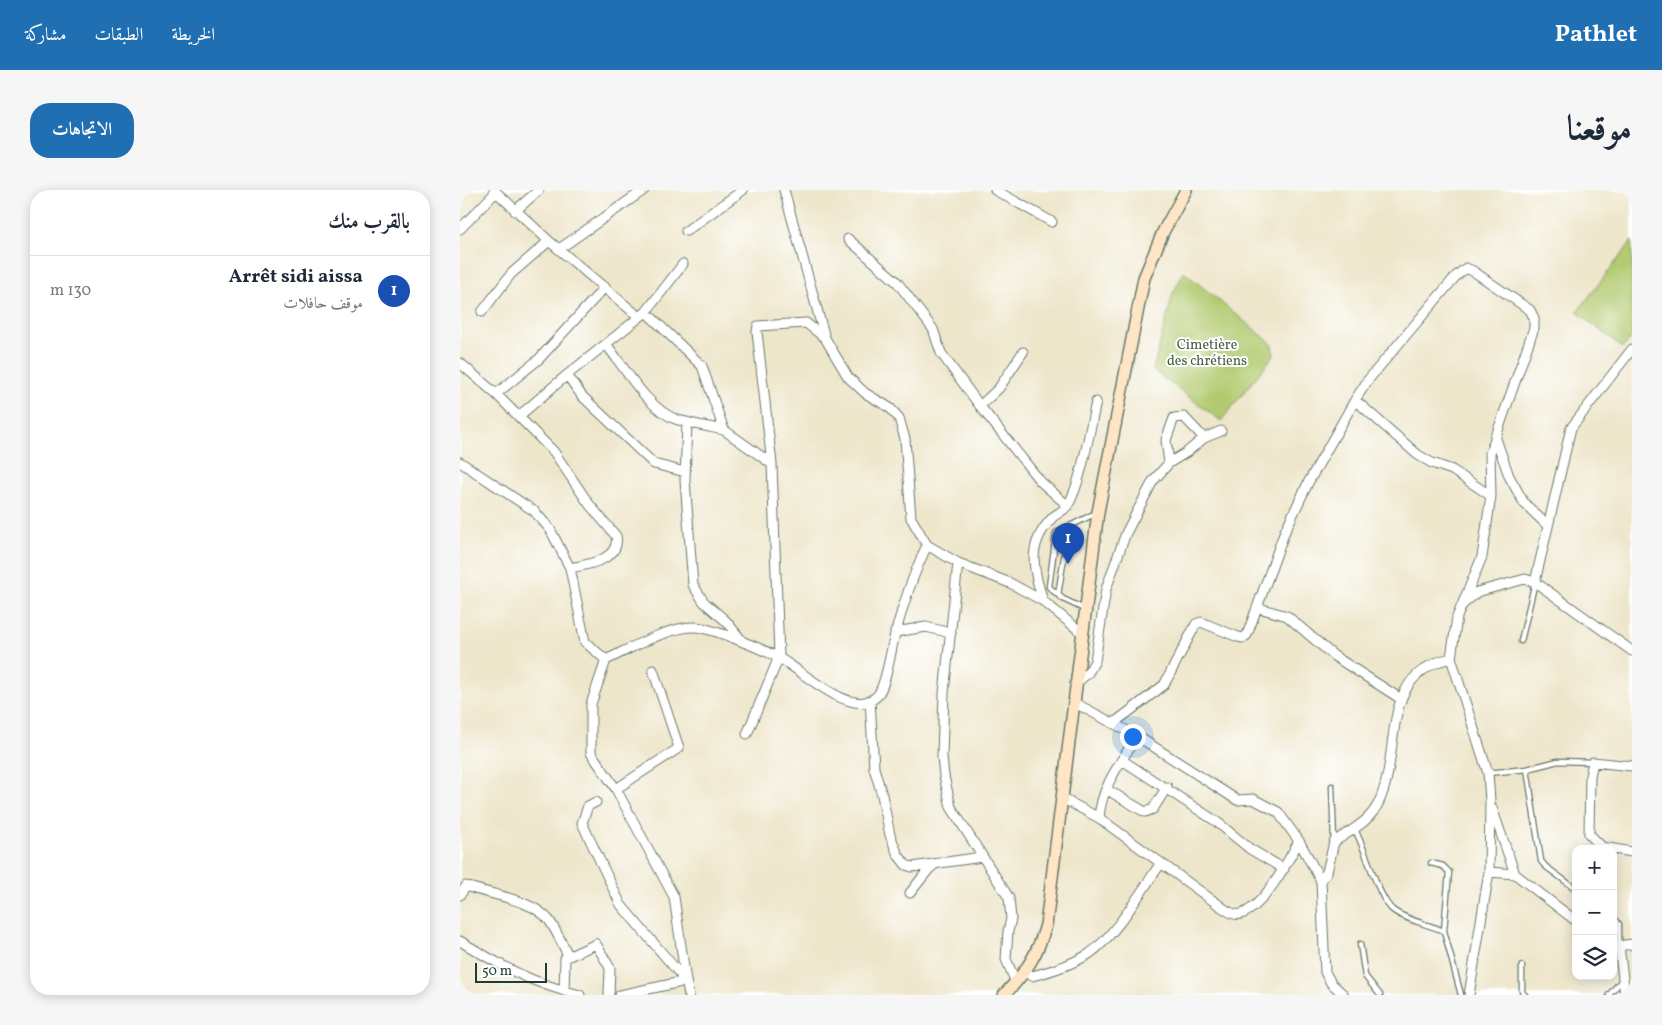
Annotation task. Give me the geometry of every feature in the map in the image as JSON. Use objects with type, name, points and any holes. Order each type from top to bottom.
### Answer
[{"type":"main road","points":[[1004,995],[1025,972],[1038,950],[1046,925],[1081,632],[1098,512],[1144,278],[1162,232],[1186,190]]},
{"type":"street","points":[[515,211],[539,190]]},
{"type":"street","points":[[559,249],[644,190]]},
{"type":"street","points":[[686,231],[743,190]]},
{"type":"street","points":[[784,190],[825,338],[848,377],[865,393],[890,408],[899,418],[905,439],[911,518],[927,546],[958,563],[1010,583],[1043,602],[1081,632]]},
{"type":"street","points":[[995,190],[1052,222]]},
{"type":"street","points":[[460,229],[495,191],[549,241],[605,287],[642,314],[702,366],[724,430]]},
{"type":"street","points":[[848,239],[897,282],[932,329],[941,354],[980,406],[1040,481],[1068,506]]},
{"type":"street","points":[[482,312],[511,274],[549,241]]},
{"type":"street","points":[[519,416],[642,314],[683,264]]},
{"type":"street","points":[[1114,723],[1164,685],[1196,624],[1201,621],[1243,638],[1247,635],[1259,608],[1285,531],[1308,483],[1355,400],[1368,380],[1456,276],[1466,268],[1473,270],[1530,310],[1534,318],[1534,328],[1490,453],[1491,496],[1482,556],[1457,617],[1451,658],[1488,773],[1490,801],[1489,872],[1469,995]]},
{"type":"street","points":[[496,394],[539,359],[605,287]]},
{"type":"street","points":[[747,734],[779,657],[772,464],[756,332],[758,326],[806,323],[825,338]]},
{"type":"street","points":[[606,344],[647,398],[665,413],[677,420],[724,430],[772,464]]},
{"type":"street","points":[[1535,582],[1571,428],[1632,349]]},
{"type":"street","points":[[980,406],[998,388],[1023,352]]},
{"type":"street","points":[[460,364],[496,394],[554,452],[589,504],[616,536],[617,541],[614,548],[600,562],[570,568]]},
{"type":"street","points":[[567,375],[582,396],[654,464],[685,472]]},
{"type":"street","points":[[1355,400],[1418,454],[1432,463],[1452,470],[1491,496]]},
{"type":"street","points":[[1043,602],[1034,569],[1033,552],[1042,531],[1054,517],[1068,506],[1078,476],[1096,402]]},
{"type":"street","points":[[1168,463],[1166,440],[1174,418],[1184,418],[1204,438]]},
{"type":"street","points":[[687,422],[685,472],[693,585],[704,602],[726,621],[743,642]]},
{"type":"street","points":[[1075,684],[1088,674],[1095,662],[1106,589],[1126,533],[1153,481],[1168,463],[1187,452],[1204,438],[1221,431]]},
{"type":"street","points":[[1495,435],[1509,476],[1524,503],[1548,526]]},
{"type":"street","points":[[460,462],[534,512],[550,529],[570,568],[585,642],[606,660]]},
{"type":"street","points":[[690,995],[686,982],[674,897],[616,789],[591,753],[591,704],[606,660],[646,640],[695,627],[743,642],[779,657],[826,690],[848,701],[870,700],[878,695],[883,683],[895,632],[914,573],[927,546]]},
{"type":"street","points":[[958,563],[944,694],[942,757],[944,776],[951,807],[1003,887],[1012,908],[1006,959],[1016,983]]},
{"type":"street","points":[[1462,606],[1477,592],[1525,579],[1538,570]]},
{"type":"street","points":[[1525,579],[1535,582],[1632,651]]},
{"type":"street","points":[[1259,608],[1286,616],[1334,656],[1401,699]]},
{"type":"street","points":[[895,632],[926,627],[951,633]]},
{"type":"street","points":[[1321,882],[1327,872],[1334,842],[1369,818],[1379,802],[1384,785],[1394,722],[1401,699],[1418,673],[1434,662],[1451,658]]},
{"type":"street","points":[[616,789],[679,748],[653,670]]},
{"type":"street","points":[[870,700],[874,768],[882,795],[892,845],[906,865],[912,867],[982,857]]},
{"type":"street","points":[[1073,702],[1137,736],[1237,800],[1252,799],[1271,807],[1284,819],[1299,841],[1321,882],[1325,972],[1331,983],[1344,995]]},
{"type":"street","points":[[1099,818],[1101,799],[1137,736]]},
{"type":"street","points":[[1122,760],[1166,788],[1250,849],[1284,869]]},
{"type":"street","points":[[1632,766],[1593,762],[1590,776],[1589,834],[1602,846],[1632,852]]},
{"type":"street","points":[[1106,789],[1145,812],[1152,809],[1166,788]]},
{"type":"street","points":[[1062,798],[1099,818],[1223,908],[1235,914],[1241,914],[1252,907],[1284,869],[1299,841]]},
{"type":"street","points":[[1490,801],[1515,874]]},
{"type":"street","points":[[596,802],[588,806],[582,823],[621,905],[686,982]]},
{"type":"street","points":[[1025,972],[1032,976],[1066,966],[1091,953],[1112,931],[1162,863]]},
{"type":"street","points":[[910,893],[929,869],[936,864]]},
{"type":"street","points":[[1489,872],[1515,874],[1572,918]]},
{"type":"street","points":[[460,895],[466,886],[502,896],[534,910],[548,919],[568,955]]},
{"type":"street","points":[[460,941],[512,972],[580,995]]},
{"type":"street","points":[[564,991],[564,958],[596,944],[610,968],[609,995]]},
{"type":"street","points":[[1617,945],[1632,944]]},
{"type":"street","points":[[1617,950],[1624,995]]},
{"type":"street","points":[[620,995],[686,982]]},
{"type":"lane","points":[[1084,609],[1063,600],[1050,587],[1056,533],[1098,512]]},
{"type":"lane","points":[[1058,595],[1068,526]]},
{"type":"lane","points":[[1521,640],[1535,582]]},
{"type":"lane","points":[[1488,773],[1527,769],[1558,761],[1593,762]]},
{"type":"lane","points":[[1527,769],[1541,860],[1545,866],[1572,886]]},
{"type":"lane","points":[[1332,786],[1334,842]]},
{"type":"lane","points":[[1354,828],[1362,841],[1384,900],[1392,910],[1444,931]]},
{"type":"lane","points":[[1431,863],[1443,866],[1449,872],[1444,931],[1461,995]]},
{"type":"lane","points":[[1617,922],[1619,924],[1617,938]]},
{"type":"lane","points":[[1360,944],[1365,976],[1380,995]]},
{"type":"lane","points":[[1522,966],[1522,992],[1525,995]]},
{"type":"lane","points":[[1609,995],[1623,979]]},
{"type":"green space","points":[[1632,241],[1632,337],[1623,348],[1577,312]]},
{"type":"green space","name":"Cimetière des chrétiens","points":[[1184,272],[1271,343],[1274,355],[1221,421],[1153,370],[1173,293]]},
{"type":"place","name":"Arrêt sidi aissa","points":[[1068,564]]}]
